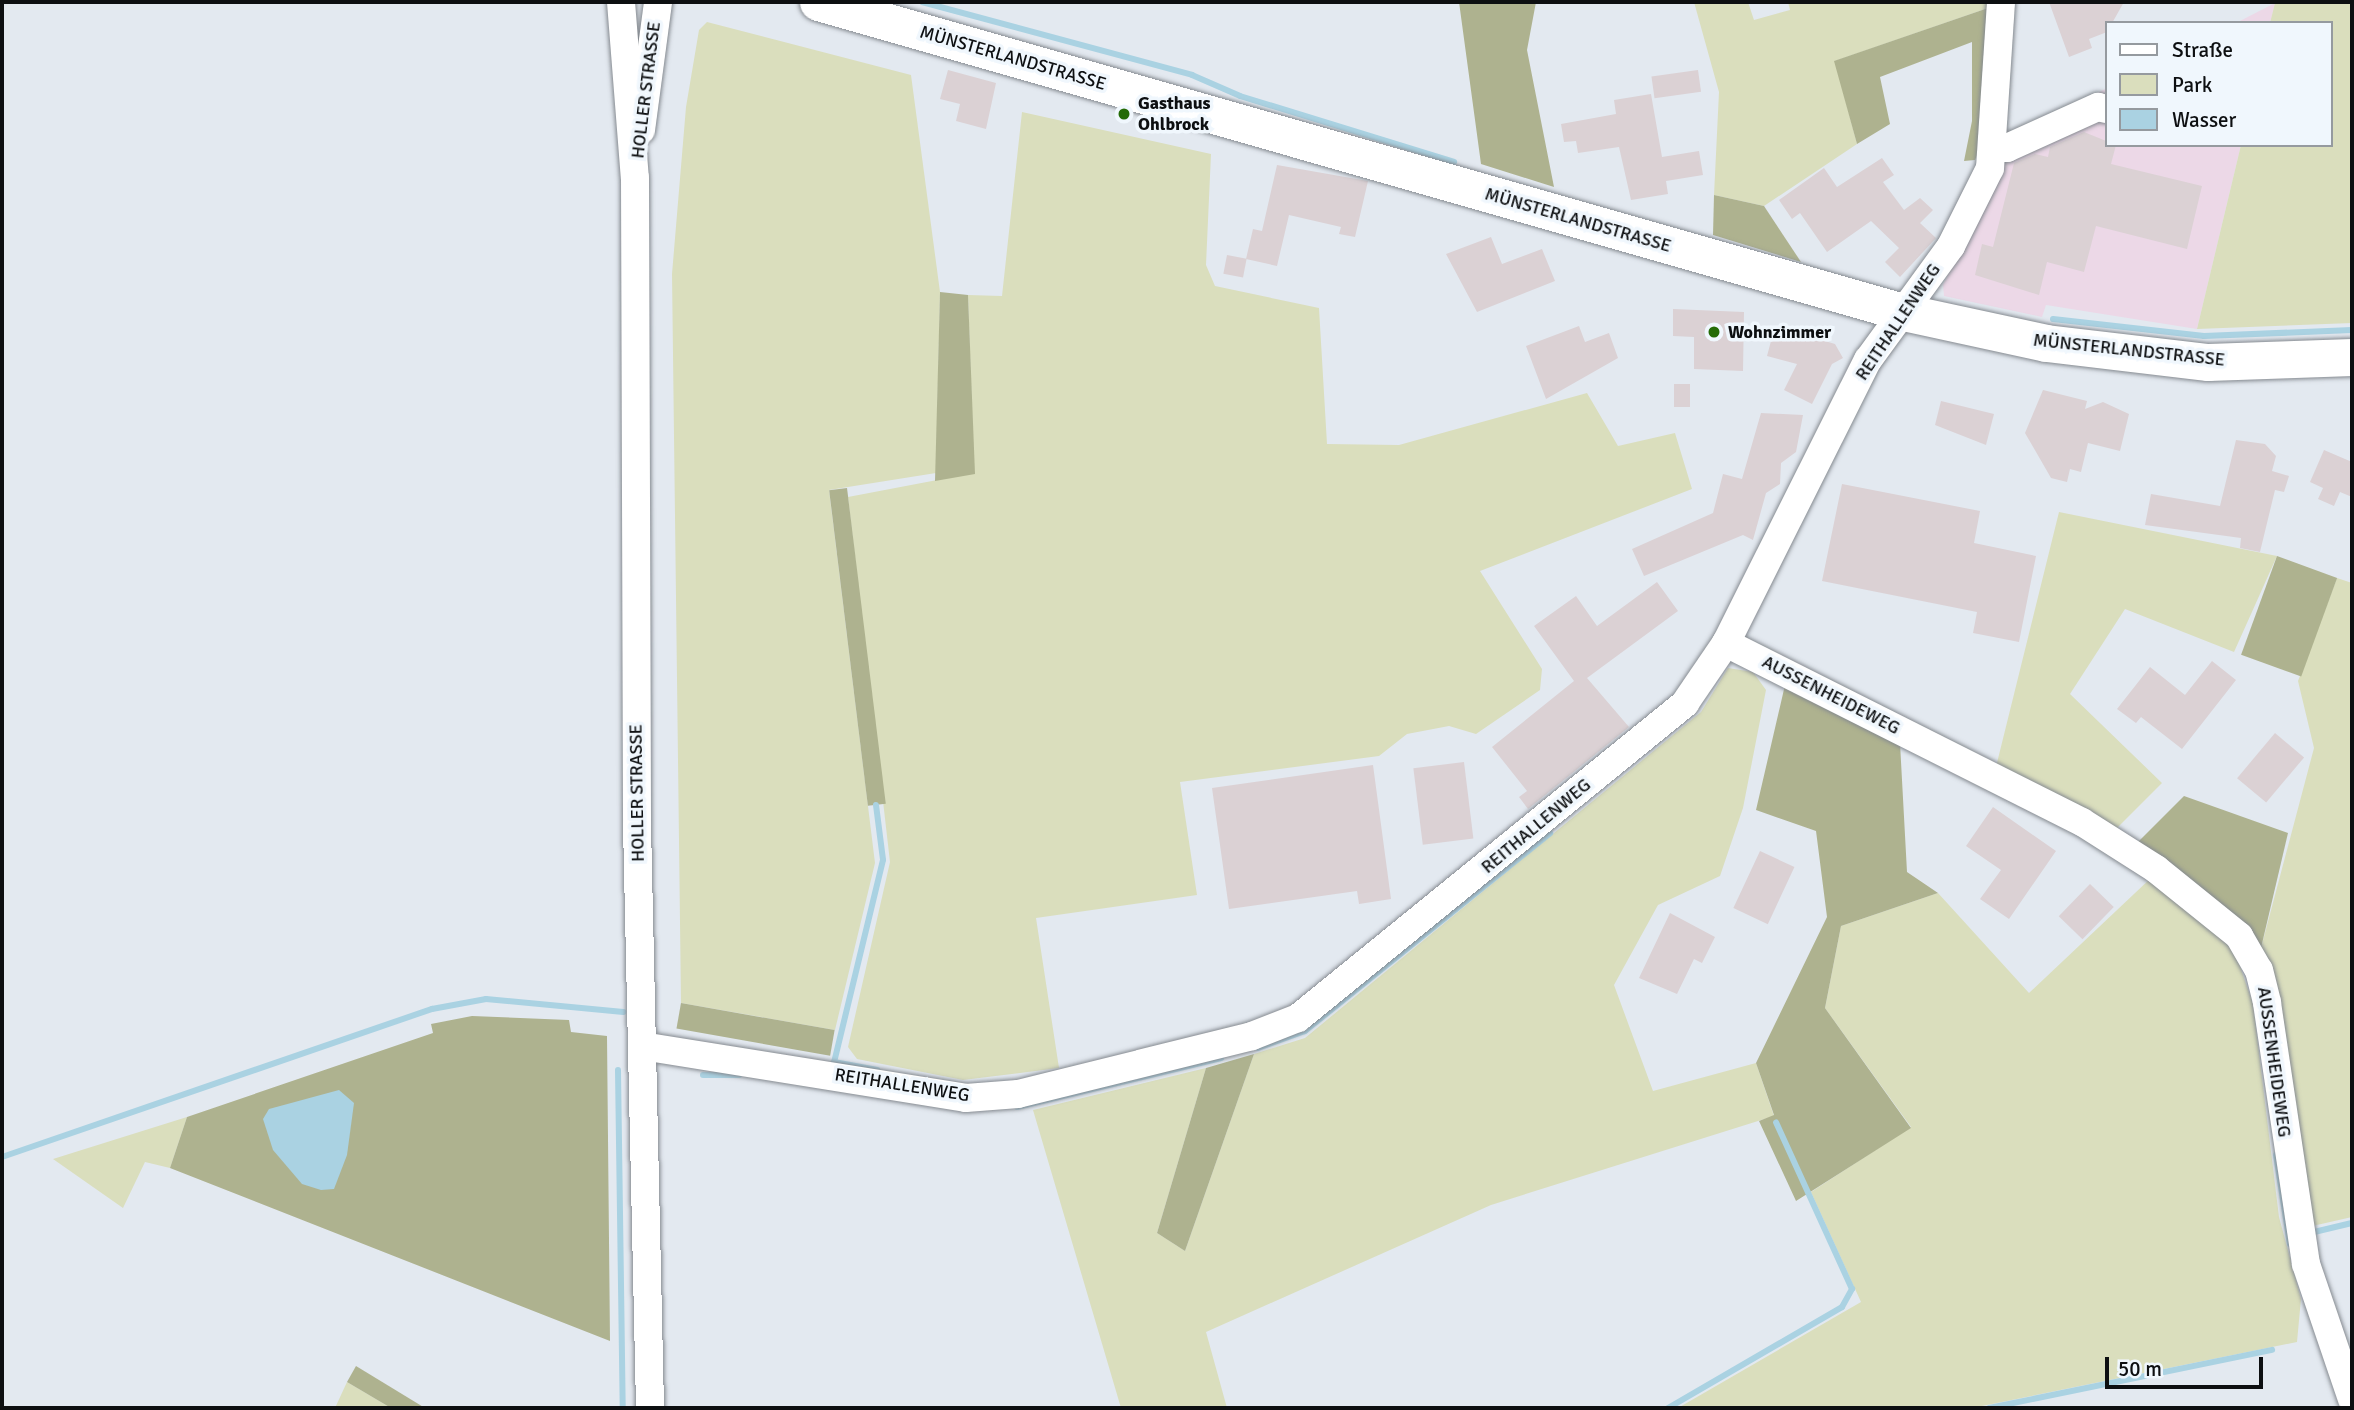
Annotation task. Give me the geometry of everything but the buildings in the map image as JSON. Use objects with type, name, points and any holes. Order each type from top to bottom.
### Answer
[{"type":"main road","name":"MÜNSTERLANDSTRASSE","points":[[818,2],[1903,312],[2123,354],[2208,362],[2350,365]]},
{"type":"street","name":"HOLLER STRASSE","points":[[621,2],[635,178],[642,1046],[650,1408]]},
{"type":"street","name":"HOLLER STRASSE","points":[[635,178],[658,2]]},
{"type":"street","name":"REITHALLENWEG","points":[[642,1046],[966,1098],[1018,1094],[1252,1036],[1298,1018],[1685,703],[1726,643],[1868,360],[1951,246],[1990,168],[2001,2]]},
{"type":"street","points":[[1992,148],[2007,148],[2098,107],[2106,109]]},
{"type":"street","name":"AUSSENHEIDEWEG","points":[[1726,643],[2082,822],[2156,869],[2239,936],[2259,970],[2267,1003],[2306,1264],[2352,1399]]},
{"type":"shaded area","points":[[2275,3],[2270,21],[2240,21]]},
{"type":"shaded area","points":[[2106,89],[2106,147],[2241,147],[2197,329],[2046,305],[2042,317],[1944,296],[1943,285],[1999,171],[2004,141]]},
{"type":"green space","points":[[1459,2],[1536,2],[1527,50],[1554,187],[1481,164]]},
{"type":"green space","points":[[1694,2],[1748,2],[1754,20],[1790,10],[1788,2],[1991,2],[1991,7],[1835,61],[1857,144],[1764,206],[1714,195],[1719,92]]},
{"type":"green space","points":[[2352,2],[2352,323],[2197,329],[2241,147],[2333,147],[2333,21],[2270,21],[2275,3]]},
{"type":"green space","points":[[1991,7],[1983,143],[1975,160],[1964,161],[1972,121],[1972,42],[1880,77],[1890,124],[1857,144],[1834,61]]},
{"type":"green space","points":[[707,22],[911,75],[940,292],[936,473],[829,490],[875,863],[835,1030],[681,1003],[672,274],[686,107],[699,30]]},
{"type":"green space","points":[[1022,112],[1211,154],[1206,265],[1215,286],[1319,308],[1327,444],[1399,445],[1587,393],[1618,446],[1675,433],[1692,489],[1480,571],[1542,669],[1540,690],[1476,734],[1449,726],[1407,734],[1379,756],[1180,782],[1197,895],[1036,918],[1059,1068],[963,1080],[857,1059],[848,1047],[890,862],[848,497],[974,473],[968,295],[1002,296]]},
{"type":"green space","points":[[1714,195],[1764,206],[1801,262],[1713,235]]},
{"type":"green space","points":[[940,292],[968,295],[975,474],[935,481]]},
{"type":"green space","points":[[847,488],[886,804],[868,806],[829,490]]},
{"type":"green space","points":[[2059,512],[2277,556],[2234,652],[2125,609],[2070,694],[2162,783],[2113,832],[1995,771]]},
{"type":"green space","points":[[2277,556],[2337,578],[2301,677],[2241,655]]},
{"type":"green space","points":[[2337,578],[2352,583],[2352,1217],[2308,1227],[2261,948],[2314,748],[2298,681]]},
{"type":"green space","points":[[1728,668],[1753,672],[1766,690],[1743,808],[1720,876],[1658,905],[1614,985],[1653,1091],[1756,1063],[1774,1116],[1491,1205],[1206,1332],[1227,1408],[1121,1408],[1033,1110],[1206,1068],[1157,1233],[1185,1251],[1254,1054],[1305,1038],[1701,712]]},
{"type":"green space","points":[[1785,685],[1900,743],[1907,872],[1938,893],[1841,926],[1825,1008],[1911,1128],[1796,1201],[1759,1121],[1774,1115],[1756,1063],[1827,917],[1816,831],[1756,810]]},
{"type":"green space","points":[[2184,796],[2288,833],[2261,948],[2133,847]]},
{"type":"green space","points":[[2152,877],[2233,946],[2253,1004],[2279,1217],[2301,1299],[2297,1342],[1977,1407],[1678,1408],[1861,1302],[1811,1192],[1911,1127],[1825,1008],[1841,926],[1938,893],[2029,993]]},
{"type":"green space","points":[[681,1003],[835,1030],[830,1056],[676,1029]]},
{"type":"green space","points":[[472,1016],[569,1020],[571,1032],[607,1036],[610,1341],[170,1168],[187,1117],[433,1033],[431,1024]]},
{"type":"green space","points":[[1254,1054],[1185,1251],[1157,1233],[1206,1068]]},
{"type":"green space","points":[[187,1117],[170,1168],[145,1162],[123,1208],[53,1159]]},
{"type":"green space","points":[[356,1366],[425,1408],[391,1408],[347,1382]]},
{"type":"green space","points":[[347,1382],[391,1408],[335,1408]]},
{"type":"water","points":[[339,1090],[354,1103],[347,1155],[334,1189],[321,1190],[302,1184],[273,1150],[263,1119],[269,1109]]},
{"type":"waterway","points":[[922,2],[1192,75],[1240,96],[1454,162]]},
{"type":"waterway","points":[[2053,319],[2204,336],[2352,330]]},
{"type":"waterway","points":[[876,805],[883,860],[834,1062],[877,1070]]},
{"type":"waterway","points":[[1258,1048],[1305,1031],[1550,833]]},
{"type":"waterway","points":[[2,1157],[432,1009],[486,999],[623,1012]]},
{"type":"waterway","points":[[1017,1107],[1221,1058]]},
{"type":"waterway","points":[[618,1070],[623,1408]]},
{"type":"waterway","points":[[703,1075],[739,1075]]},
{"type":"waterway","points":[[1668,1408],[1842,1307],[1852,1289],[1776,1122]]},
{"type":"waterway","points":[[2276,1155],[2290,1244]]},
{"type":"waterway","points":[[2310,1233],[2352,1223]]},
{"type":"waterway","points":[[1989,1408],[2272,1350]]},
{"type":"place","name":"Gasthaus Ohlbrock","points":[[1124,114]]},
{"type":"place","name":"Wohnzimmer","points":[[1714,332]]}]
